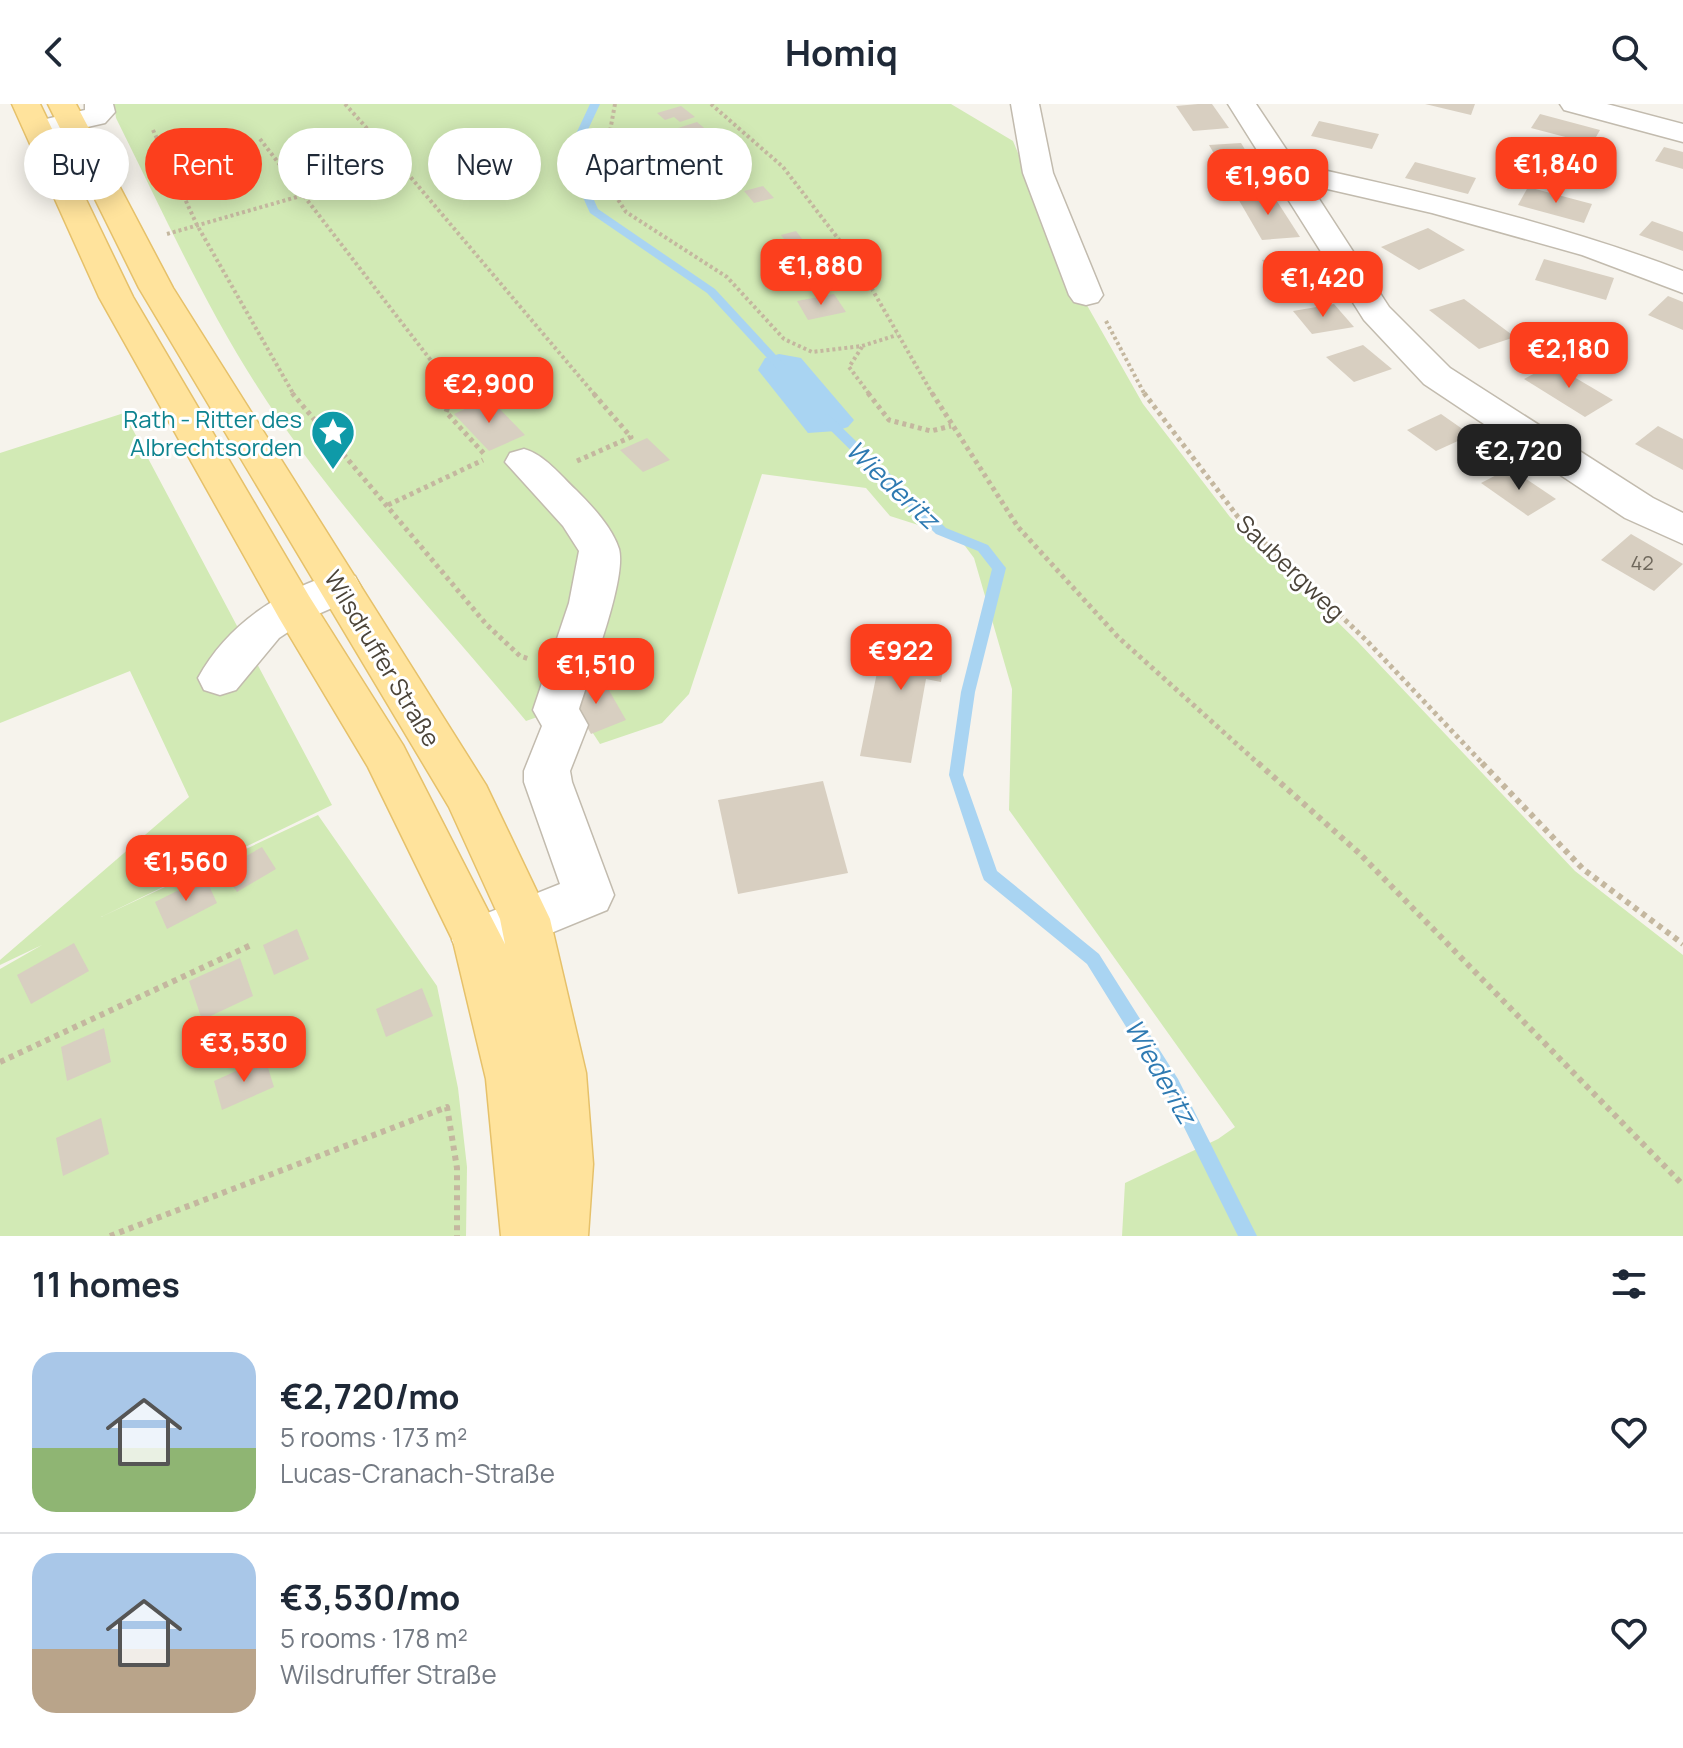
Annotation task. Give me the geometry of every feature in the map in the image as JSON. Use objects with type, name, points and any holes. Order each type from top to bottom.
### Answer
[{"type":"main road","name":"Wilsdruffer Straße","points":[[67,114],[156,288],[469,799],[502,929],[559,1073],[564,1164],[558,1236]]},
{"type":"main road","name":"Wilsdruffer Straße","points":[[33,116],[45,149],[116,297],[294,607],[387,758],[502,929],[531,1236]]},
{"type":"street","name":"Wilsdruffer Straße","points":[[33,116],[67,114],[95,117],[101,112],[99,104]]},
{"type":"street","points":[[1025,104],[1038,173],[1086,295]]},
{"type":"street","points":[[1242,104],[1376,313],[1437,376],[1639,508],[1683,530]]},
{"type":"street","points":[[1574,104],[1683,133]]},
{"type":"street","points":[[1286,171],[1438,205],[1593,248],[1683,283]]},
{"type":"street","points":[[502,929],[589,895],[548,782],[547,771],[565,725],[556,710],[590,606],[600,552],[588,531],[537,477]]},
{"type":"street","points":[[220,678],[264,627],[294,607],[340,587]]},
{"type":"path","points":[[345,104],[367,128]]},
{"type":"path","points":[[615,104],[602,175],[626,212],[727,277],[784,339],[812,352],[862,346],[897,335]]},
{"type":"path","points":[[711,104],[783,167],[857,263],[951,426],[1018,527],[1118,637],[1359,853],[1683,1185]]},
{"type":"path","points":[[262,142],[278,164]]},
{"type":"path","points":[[412,179],[631,437],[578,459],[563,483],[537,477]]},
{"type":"path","points":[[185,200],[288,388],[486,624],[520,656],[567,673]]},
{"type":"path","points":[[172,233],[284,200]]},
{"type":"path","points":[[305,200],[436,367],[454,395],[446,412],[487,458],[388,505]]},
{"type":"path","name":"Saubergweg","points":[[1086,295],[1111,328],[1149,402],[1238,517],[1367,641],[1583,869],[1683,944]]},
{"type":"path","points":[[862,346],[849,367],[889,420],[931,431],[951,426]]},
{"type":"path","points":[[0,1062],[251,945]]},
{"type":"path","points":[[110,1236],[447,1107],[457,1168],[457,1236]]},
{"type":"green space","points":[[114,104],[951,104],[1013,141],[1067,270],[1143,404],[1230,517],[1358,642],[1575,871],[1683,955],[1683,1236],[1122,1236],[1125,1183],[1218,1139],[1235,1127],[1009,810],[1012,689],[974,558],[959,538],[890,516],[866,488],[762,474],[689,694],[662,723],[600,744],[574,704],[526,721],[351,515],[286,429],[218,320],[156,200],[262,200],[262,128],[145,128],[145,177],[129,144],[129,128],[121,128]]},
{"type":"green space","points":[[124,413],[332,805],[101,917],[318,815],[437,986],[458,1088],[467,1167],[466,1236],[0,1236],[0,969],[42,945],[0,965],[0,960],[189,797],[130,671],[0,723],[0,453]]},
{"type":"water","points":[[779,354],[801,358],[854,420],[848,427],[808,433],[758,370],[765,358]]},
{"type":"building","points":[[1212,104],[1229,128],[1193,131],[1176,106]]},
{"type":"building","points":[[1425,104],[1475,104],[1471,115]]},
{"type":"building","points":[[681,106],[695,117],[680,122],[674,117],[665,120],[657,113]]},
{"type":"building","points":[[1540,114],[1600,130],[1592,144],[1531,128]]},
{"type":"building","points":[[1319,121],[1379,134],[1372,149],[1311,136]]},
{"type":"building","points":[[697,122],[704,128],[678,128]]},
{"type":"building","points":[[1241,143],[1263,179],[1230,181],[1209,145]]},
{"type":"building","points":[[1664,147],[1683,152],[1683,169],[1655,161]]},
{"type":"building","points":[[1415,162],[1476,178],[1468,194],[1405,178]]},
{"type":"building","points":[[763,186],[774,198],[754,203],[752,189]]},
{"type":"building","points":[[1528,187],[1592,204],[1584,223],[1518,205]]},
{"type":"building","points":[[1273,195],[1300,237],[1262,240],[1237,197]]},
{"type":"building","points":[[1652,221],[1683,232],[1683,251],[1639,235]]},
{"type":"building","points":[[1428,228],[1465,250],[1419,270],[1381,247]]},
{"type":"building","points":[[796,231],[807,245],[785,250],[780,244],[787,243],[781,235]]},
{"type":"building","points":[[1305,255],[1322,278],[1277,283],[1262,260]]},
{"type":"building","points":[[1544,259],[1614,278],[1606,300],[1535,280]]},
{"type":"building","points":[[834,294],[846,312],[808,320],[797,301]]},
{"type":"building","points":[[1668,296],[1683,302],[1683,330],[1648,315]]},
{"type":"building","points":[[1464,299],[1515,337],[1479,349],[1429,310]]},
{"type":"building","points":[[1334,304],[1354,327],[1312,334],[1293,311]]},
{"type":"building","points":[[1363,345],[1392,369],[1354,382],[1326,357]]},
{"type":"building","points":[[1552,364],[1613,400],[1585,417],[1524,379]]},
{"type":"building","points":[[489,398],[525,435],[489,451],[454,414]]},
{"type":"building","points":[[1441,414],[1471,435],[1436,451],[1407,430]]},
{"type":"building","points":[[1658,426],[1683,439],[1683,470],[1635,444]]},
{"type":"building","points":[[647,438],[670,460],[643,472],[620,450]]},
{"type":"building","points":[[1510,468],[1556,499],[1528,516],[1481,483]]},
{"type":"building","points":[[1631,534],[1683,564],[1654,591],[1601,560]]},
{"type":"building","points":[[886,628],[948,636],[941,682],[926,679],[911,763],[860,756]]},
{"type":"building","points":[[602,678],[626,720],[591,734],[567,691]]},
{"type":"building","points":[[823,781],[848,873],[738,894],[718,800]]},
{"type":"building","points":[[262,847],[276,869],[237,892],[222,870]]},
{"type":"building","points":[[205,877],[217,903],[167,929],[155,902]]},
{"type":"building","points":[[297,929],[309,959],[274,975],[263,945]]},
{"type":"building","points":[[74,943],[89,971],[31,1004],[17,975]]},
{"type":"building","points":[[240,958],[253,996],[202,1020],[189,981]]},
{"type":"building","points":[[422,988],[433,1016],[386,1037],[376,1009]]},
{"type":"building","points":[[104,1028],[111,1062],[67,1081],[61,1047]]},
{"type":"building","points":[[265,1058],[274,1087],[222,1110],[214,1081]]},
{"type":"building","points":[[101,1118],[109,1154],[63,1176],[56,1138]]},
{"type":"waterway","name":"Wiederitz","points":[[595,104],[580,136],[573,164],[594,211],[711,291],[783,369]]},
{"type":"waterway","name":"Wiederitz","points":[[825,418],[941,531],[983,548],[999,568],[968,692],[956,775],[990,875],[1093,959],[1172,1085],[1248,1236]]},
{"type":"place","name":"Rath - Ritter des Albrechtsorden","points":[[333,471]]}]
